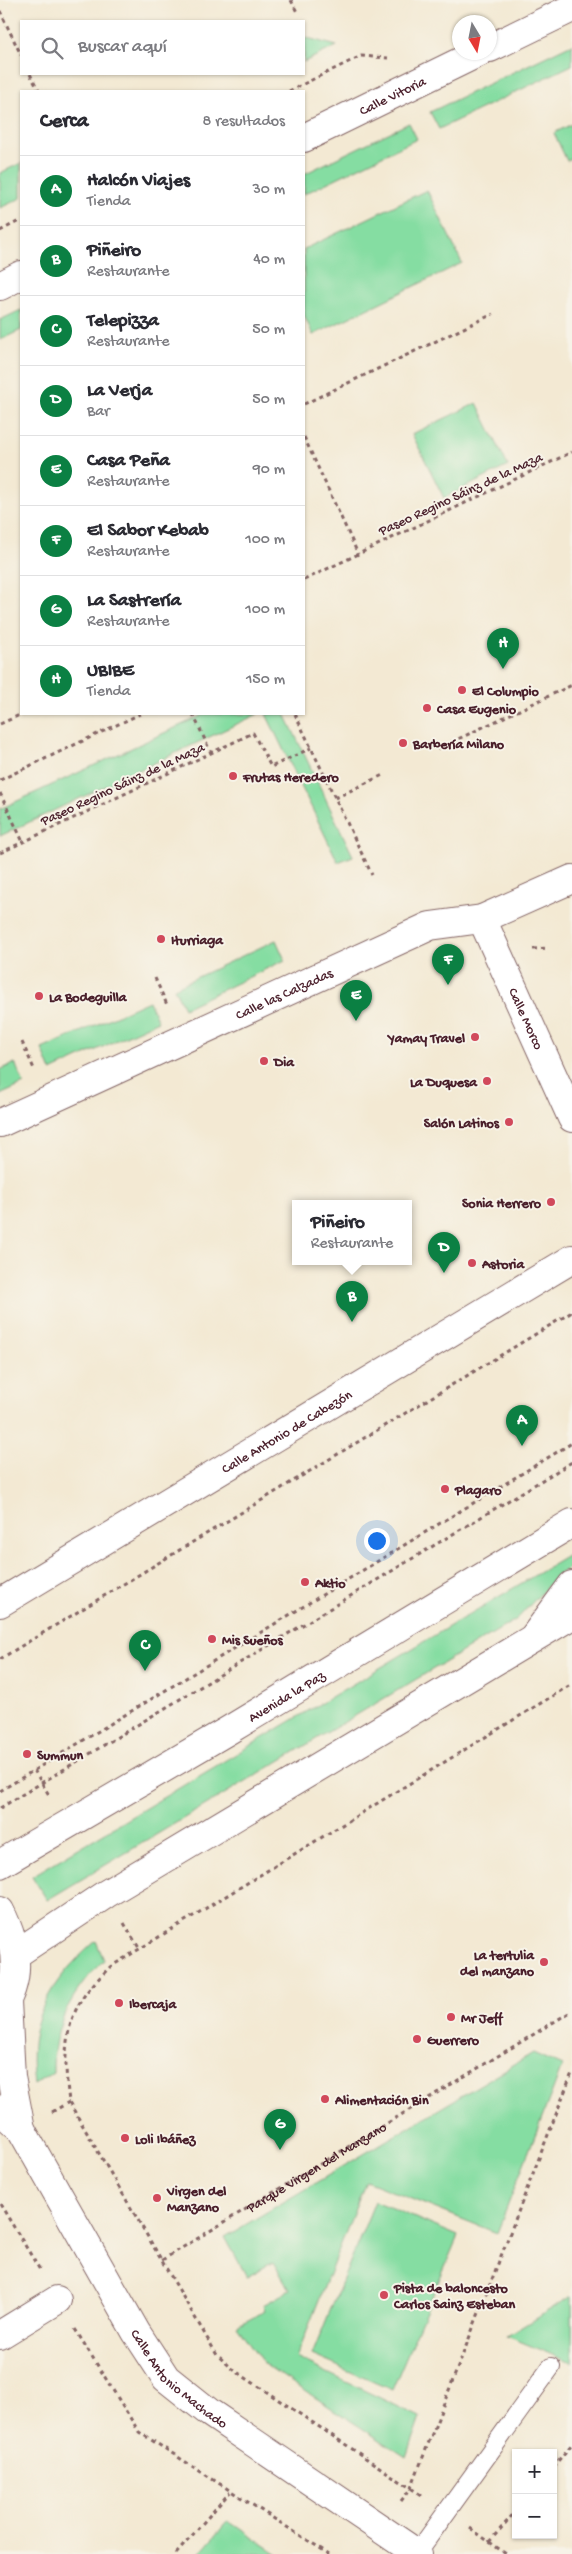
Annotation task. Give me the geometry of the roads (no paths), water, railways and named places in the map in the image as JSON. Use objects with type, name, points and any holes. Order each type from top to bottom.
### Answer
[{"type":"main road","points":[[497,45],[572,8]]},
{"type":"main road","name":"Calle Vitoria","points":[[305,138],[464,60]]},
{"type":"main road","points":[[0,286],[20,276]]},
{"type":"main road","name":"Calle las Calzadas","points":[[0,1123],[430,926],[482,919],[572,879]]},
{"type":"main road","name":"Calle Morco","points":[[482,919],[572,1118]]},
{"type":"main road","name":"Calle Antonio de Cabezón","points":[[0,1603],[572,1259]]},
{"type":"main road","name":"Avenida la Paz","points":[[0,1864],[220,1735],[572,1523]]},
{"type":"main road","points":[[533,1638],[572,1584]]},
{"type":"main road","points":[[16,1954],[106,1894],[572,1615]]},
{"type":"main road","name":"Calle Antonio Machado","points":[[0,1912],[11,1932],[16,1954],[16,1971],[3,2006],[11,2077],[21,2129]]},
{"type":"main road","name":"Calle Antonio Machado","points":[[0,2110],[21,2129],[136,2332],[166,2378],[210,2413],[418,2554]]},
{"type":"main road","points":[[0,2335],[58,2300]]},
{"type":"lane","points":[[418,2554],[551,2367]]},
{"type":"place","name":"UBIBE","points":[[503,669]]},
{"type":"place","name":"El Columpio","points":[[462,690]]},
{"type":"place","name":"Casa Eugenio","points":[[427,708]]},
{"type":"place","name":"Barbería Milano","points":[[403,743]]},
{"type":"place","name":"Frutas Heredero","points":[[233,776]]},
{"type":"place","name":"Iturriaga","points":[[161,939]]},
{"type":"place","name":"El Sabor Kebab","points":[[448,985]]},
{"type":"place","name":"La Bodeguilla","points":[[39,996]]},
{"type":"place","name":"Casa Peña","points":[[356,1021]]},
{"type":"place","name":"Yamay Travel","points":[[475,1037]]},
{"type":"place","name":"Dia","points":[[264,1061]]},
{"type":"place","name":"La Duquesa","points":[[487,1081]]},
{"type":"place","name":"Salón Latinos","points":[[509,1122]]},
{"type":"place","name":"Sonia Herrero","points":[[551,1202]]},
{"type":"place","name":"Astoria","points":[[472,1263]]},
{"type":"place","name":"La Verja","points":[[444,1273]]},
{"type":"place","name":"Piñeiro","points":[[352,1322]]},
{"type":"place","name":"Halcón Viajes","points":[[522,1446]]},
{"type":"place","name":"Plagaro","points":[[445,1489]]},
{"type":"place","name":"Aktio","points":[[305,1582]]},
{"type":"place","name":"Mis Sueños","points":[[212,1639]]},
{"type":"place","name":"Telepizza","points":[[145,1671]]},
{"type":"place","name":"Summun","points":[[27,1754]]},
{"type":"place","name":"La tertulia del manzano","points":[[544,1962]]},
{"type":"place","name":"Ibercaja","points":[[119,2003]]},
{"type":"place","name":"Mr Jeff","points":[[451,2017]]},
{"type":"place","name":"Guerrero","points":[[417,2039]]},
{"type":"place","name":"Alimentación Bin","points":[[325,2099]]},
{"type":"place","name":"Loli Ibáñez","points":[[125,2138]]},
{"type":"place","name":"La Sastrería","points":[[280,2150]]},
{"type":"place","name":"Virgen del Manzano","points":[[157,2198]]},
{"type":"place","name":"Pista de baloncesto Carlos Sainz Esteban","points":[[384,2295]]}]
